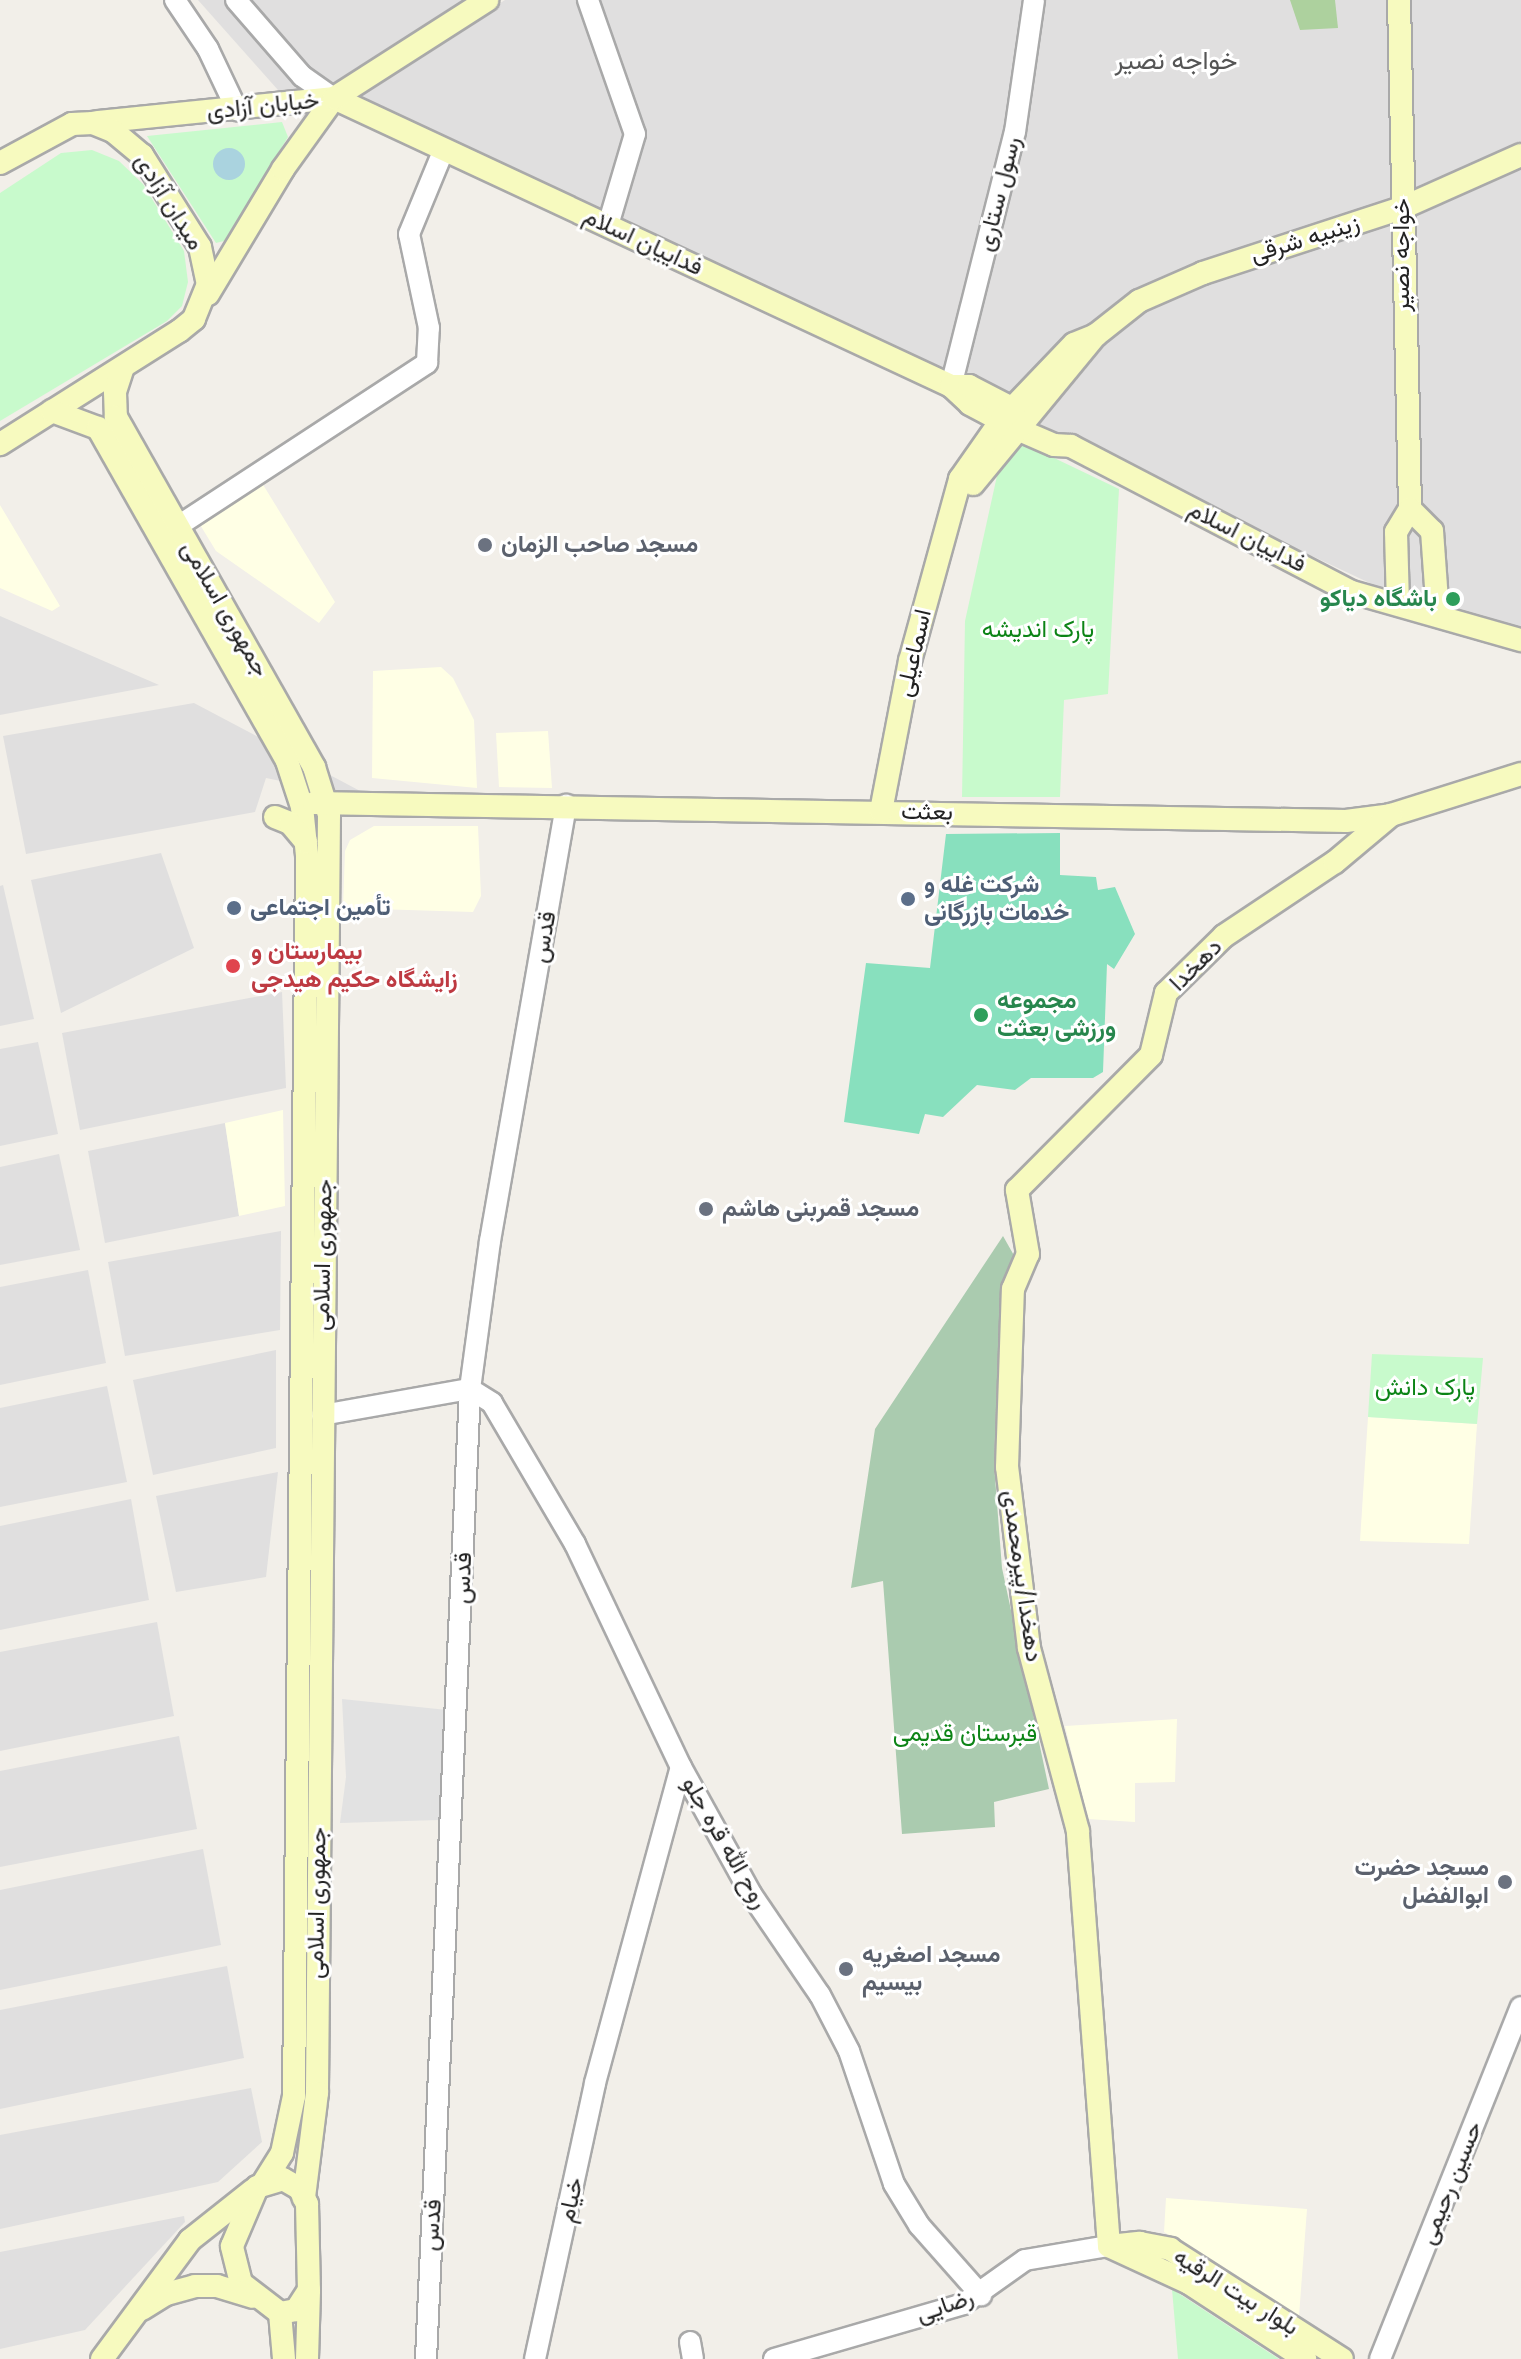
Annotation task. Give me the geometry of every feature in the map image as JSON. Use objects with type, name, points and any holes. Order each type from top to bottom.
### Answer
[{"type":"main road","points":[[334,98],[487,0]]},
{"type":"main road","name":"خواجه نصیر","points":[[1399,0],[1410,509]]},
{"type":"main road","name":"خیابان آزادی","points":[[93,123],[334,98]]},
{"type":"main road","name":"خیابان آزادی","points":[[204,302],[283,169],[334,98]]},
{"type":"main road","name":"فداییان اسلام","points":[[334,98],[951,386],[970,404],[1062,433],[1071,446],[1352,592],[1521,640]]},
{"type":"main road","points":[[0,163],[50,133],[93,123]]},
{"type":"main road","name":"میدان آزادی","points":[[93,123],[113,131],[142,155],[200,247],[207,265],[204,302]]},
{"type":"main road","name":"زینبیه شرقی","points":[[1015,418],[1074,344],[1096,335],[1139,301],[1203,273],[1402,208],[1521,155]]},
{"type":"main road","points":[[0,444],[179,331],[204,302]]},
{"type":"main road","name":"جمهوری اسلامی","points":[[123,367],[115,392],[116,417],[314,767],[326,800],[329,831],[317,871],[294,2096],[282,2153],[260,2186],[232,2246],[234,2268],[255,2299]]},
{"type":"main road","name":"جمهوری اسلامی","points":[[52,411],[98,428],[287,761],[302,807],[306,842],[317,871],[322,1415],[317,2093],[304,2198],[309,2290]]},
{"type":"main road","name":"اسماعیلی","points":[[881,811],[910,661],[960,479],[1015,418]]},
{"type":"main road","points":[[1398,604],[1396,532],[1410,509],[1432,531],[1438,615]]},
{"type":"main road","points":[[314,767],[361,800],[329,831]]},
{"type":"main road","name":"بعثت","points":[[302,807],[326,800],[361,800],[1346,821],[1391,815],[1521,774]]},
{"type":"main road","name":"دهخدا","points":[[1017,1190],[1151,1055],[1166,993],[1224,936],[1335,862],[1391,815]]},
{"type":"main road","points":[[275,817],[290,823],[306,842]]},
{"type":"main road","name":"دهخدا/پیرمحمدی","points":[[1017,1190],[1028,1254],[1013,1289],[1007,1467],[1029,1648],[1078,1831],[1109,2246]]},
{"type":"main road","points":[[102,2359],[130,2316],[190,2240],[260,2186],[283,2179],[304,2198]]},
{"type":"main road","name":"بلوار بیت الرقیه","points":[[1109,2246],[1140,2243],[1170,2249],[1342,2359]]},
{"type":"main road","name":"بلوار بیت الرقیه","points":[[1109,2246],[1189,2283],[1305,2359]]},
{"type":"main road","points":[[130,2316],[166,2294],[195,2286],[217,2286],[255,2299],[280,2313],[303,2305],[309,2290]]},
{"type":"main road","points":[[307,2359],[309,2290]]},
{"type":"main road","points":[[280,2313],[284,2359]]},
{"type":"street","points":[[175,0],[208,49],[237,110]]},
{"type":"street","points":[[236,0],[302,76],[334,98]]},
{"type":"street","points":[[588,0],[635,134],[608,225]]},
{"type":"street","name":"رسول ستاری","points":[[951,386],[1015,132],[1034,0]]},
{"type":"street","points":[[178,526],[397,387],[427,363],[430,353],[409,234],[444,149]]},
{"type":"street","name":"قدس","points":[[426,2359],[470,1389],[490,1241],[566,805]]},
{"type":"street","points":[[322,1415],[470,1389]]},
{"type":"street","name":"روح الله قره جلو","points":[[470,1389],[492,1403],[575,1544],[681,1767],[751,1894],[820,1995],[849,2051],[894,2184],[919,2225],[981,2295]]},
{"type":"street","name":"خیام","points":[[535,2359],[608,2041],[681,1767]]},
{"type":"street","name":"حسین رحیمی","points":[[1380,2359],[1521,2007]]},
{"type":"street","name":"رضایی","points":[[774,2359],[981,2295],[1025,2260],[1109,2246]]},
{"type":"shaded area","points":[[198,0],[483,0],[302,117]]},
{"type":"shaded area","points":[[505,0],[1521,0],[1521,642],[1438,615],[344,103]]},
{"type":"shaded area","points":[[262,483],[335,602],[319,623],[216,551],[199,523]]},
{"type":"shaded area","points":[[0,505],[60,606],[52,611],[0,588]]},
{"type":"shaded area","points":[[0,616],[159,685],[0,715]]},
{"type":"shaded area","points":[[441,667],[453,678],[474,720],[477,788],[372,778],[373,671]]},
{"type":"shaded area","points":[[194,703],[379,801],[266,778],[255,812],[26,854],[3,736]]},
{"type":"shaded area","points":[[548,731],[552,788],[499,787],[496,733]]},
{"type":"shaded area","points":[[374,826],[478,826],[481,896],[473,912],[343,908],[345,851],[350,840]]},
{"type":"shaded area","points":[[161,853],[194,948],[61,1013],[31,880]]},
{"type":"shaded area","points":[[3,885],[34,1019],[0,1026],[0,886]]},
{"type":"shaded area","points":[[282,992],[286,1088],[80,1130],[62,1033]]},
{"type":"shaded area","points":[[38,1042],[58,1134],[0,1146],[0,1049]]},
{"type":"shaded area","points":[[283,1110],[285,1206],[239,1216],[225,1123]]},
{"type":"shaded area","points":[[225,1123],[239,1216],[105,1243],[88,1151]]},
{"type":"shaded area","points":[[59,1154],[80,1250],[0,1265],[0,1167]]},
{"type":"shaded area","points":[[281,1231],[280,1330],[125,1356],[108,1262]]},
{"type":"shaded area","points":[[88,1270],[106,1363],[0,1385],[0,1287]]},
{"type":"shaded area","points":[[276,1350],[276,1448],[153,1475],[133,1380]]},
{"type":"shaded area","points":[[107,1386],[127,1482],[0,1507],[0,1408]]},
{"type":"shaded area","points":[[1368,1417],[1477,1424],[1469,1544],[1360,1541]]},
{"type":"shaded area","points":[[278,1472],[266,1577],[176,1592],[156,1496]]},
{"type":"shaded area","points":[[131,1499],[149,1600],[0,1630],[0,1526]]},
{"type":"shaded area","points":[[157,1622],[174,1716],[0,1751],[0,1652]]},
{"type":"shaded area","points":[[342,1699],[447,1710],[439,1820],[340,1823],[346,1777]]},
{"type":"shaded area","points":[[1177,1719],[1175,1782],[1135,1783],[1135,1822],[1088,1819],[1065,1726]]},
{"type":"shaded area","points":[[179,1736],[197,1829],[0,1867],[0,1771]]},
{"type":"shaded area","points":[[203,1849],[221,1945],[0,1990],[0,1890]]},
{"type":"shaded area","points":[[227,1966],[244,2058],[0,2109],[0,2010]]},
{"type":"shaded area","points":[[251,2088],[262,2142],[218,2182],[0,2229],[0,2135]]},
{"type":"shaded area","points":[[1166,2198],[1307,2209],[1299,2316],[1164,2232]]},
{"type":"shaded area","points":[[184,2216],[185,2222],[85,2330],[0,2349],[0,2252]]},
{"type":"green space","points":[[1290,0],[1335,0],[1338,28],[1300,30]]},
{"type":"green space","points":[[282,122],[288,137],[224,241],[216,243],[147,136]]},
{"type":"green space","points":[[92,150],[119,161],[143,184],[184,251],[188,282],[182,306],[167,321],[0,421],[0,193],[61,153]]},
{"type":"green space","name":"پارک اندیشه","points":[[1006,435],[1119,489],[1108,694],[1064,700],[1060,797],[962,797],[965,621]]},
{"type":"green space","name":"مجموعه ورزشی بعثت","points":[[1060,833],[1060,875],[1096,877],[1098,890],[1115,887],[1135,934],[1114,969],[1107,964],[1103,1072],[1093,1078],[1031,1078],[1015,1090],[977,1085],[943,1117],[925,1114],[919,1134],[844,1122],[866,963],[930,968],[946,834]]},
{"type":"green space","name":"قبرستان قدیمى","points":[[1003,1236],[1016,1259],[1000,1299],[994,1464],[1002,1568],[1049,1789],[994,1802],[995,1827],[902,1834],[883,1581],[851,1588],[875,1429]]},
{"type":"green space","name":"پارک دانش","points":[[1372,1354],[1483,1358],[1477,1424],[1368,1417]]},
{"type":"green space","points":[[1172,2289],[1279,2359],[1178,2359]]},
{"type":"water","points":[[229,148],[240,153],[245,164],[240,175],[229,180],[218,175],[213,164],[218,153]]},
{"type":"place","name":"مسجد صاحب الزمان","points":[[485,545]]},
{"type":"place","name":"باشگاه دیاکو","points":[[1453,599]]},
{"type":"place","name":"شرکت غله و خدمات بازرگانی","points":[[908,899]]},
{"type":"place","name":"تأمین اجتماعی","points":[[234,908]]},
{"type":"place","name":"بيمارستان و زايشگاه حكيم هيدجی","points":[[233,966]]},
{"type":"place","name":"مجموعه ورزشی بعثت","points":[[981,1015]]},
{"type":"place","name":"مسجد قمربنی هاشم","points":[[706,1209]]},
{"type":"place","name":"مسجد حضرت ابوالفضل","points":[[1505,1882]]},
{"type":"place","name":"مسجد اصغریه بیسیم","points":[[846,1969]]},
{"type":"district","name":"خواجه نصیر","points":[[1176,61]]}]
